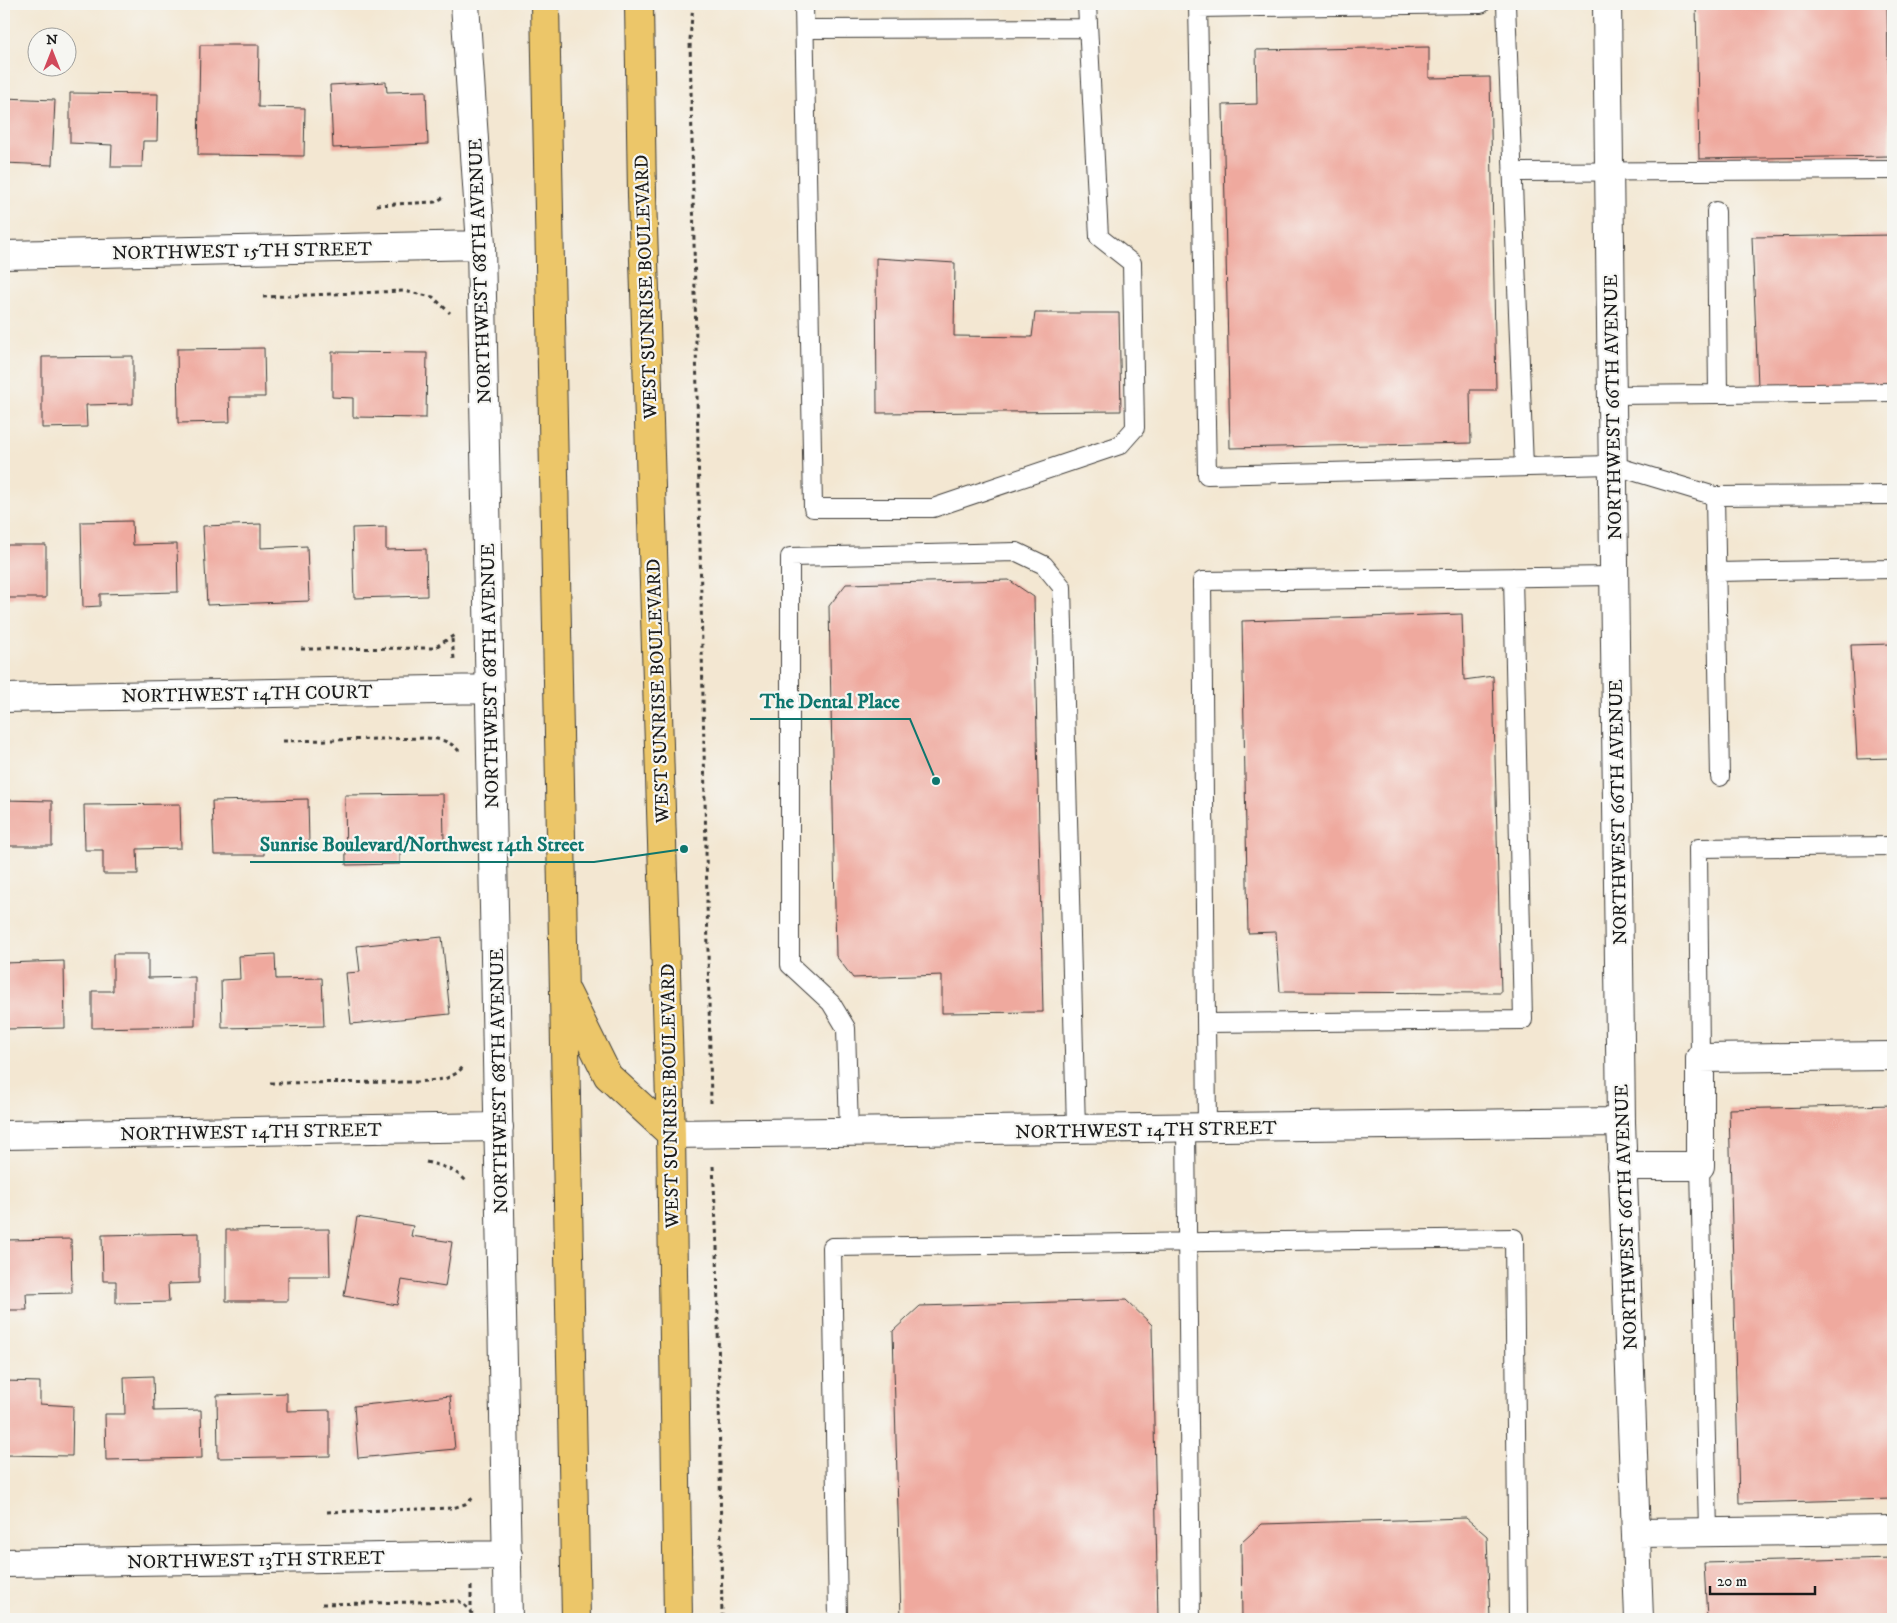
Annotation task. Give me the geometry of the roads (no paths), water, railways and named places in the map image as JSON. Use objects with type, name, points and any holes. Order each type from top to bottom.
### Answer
[{"type":"highway","points":[[545,4],[576,1619]]},
{"type":"highway","name":"WEST SUNRISE BOULEVARD","points":[[639,4],[642,196],[671,1134],[678,1619]]},
{"type":"highway","points":[[564,987],[608,1076],[671,1134]]},
{"type":"street","name":"NORTHWEST 68TH AVENUE","points":[[465,4],[481,245],[508,1619]]},
{"type":"street","name":"NORTHWEST 66TH AVENUE","points":[[1607,4],[1621,1122],[1639,1619]]},
{"type":"street","name":"NORTHWEST 15TH STREET","points":[[4,255],[481,245]]},
{"type":"street","name":"NORTHWEST 14TH COURT","points":[[4,698],[490,689]]},
{"type":"street","points":[[1622,1166],[1700,1166],[1700,1058],[1893,1056]]},
{"type":"street","name":"NORTHWEST 14TH STREET","points":[[671,1134],[1621,1122]]},
{"type":"street","name":"NORTHWEST 14TH STREET","points":[[4,1135],[499,1127]]},
{"type":"street","points":[[1637,1533],[1893,1530]]},
{"type":"street","name":"NORTHWEST 13TH STREET","points":[[4,1564],[508,1555]]},
{"type":"lane","points":[[804,4],[813,508],[933,508],[1120,445],[1134,428],[1132,263],[1099,238],[1087,4]]},
{"type":"lane","points":[[1481,4],[1198,6],[1207,475],[1612,465],[1715,496],[1893,495]]},
{"type":"lane","points":[[1506,4],[1524,467]]},
{"type":"lane","points":[[805,29],[1088,28]]},
{"type":"lane","points":[[1512,172],[1893,170]]},
{"type":"lane","points":[[1716,211],[1718,394]]},
{"type":"lane","points":[[1611,395],[1893,392]]},
{"type":"lane","points":[[1715,496],[1720,777]]},
{"type":"lane","points":[[849,1132],[846,1028],[830,1003],[790,965],[790,557],[1017,552],[1044,565],[1062,587],[1076,1130]]},
{"type":"lane","points":[[1716,572],[1893,569]]},
{"type":"lane","points":[[1191,1619],[1187,1243],[1206,1023],[1202,581],[1614,576]]},
{"type":"lane","points":[[1206,1023],[1523,1020],[1513,577]]},
{"type":"lane","points":[[1700,1058],[1698,848],[1893,846]]},
{"type":"lane","points":[[1700,1166],[1708,1532]]},
{"type":"lane","points":[[838,1619],[832,1247],[1514,1238],[1518,1619]]},
{"type":"place","name":"The Dental Place","points":[[936,781]]},
{"type":"place","name":"Sunrise Boulevard/Northwest 14th Street","points":[[684,849]]}]
